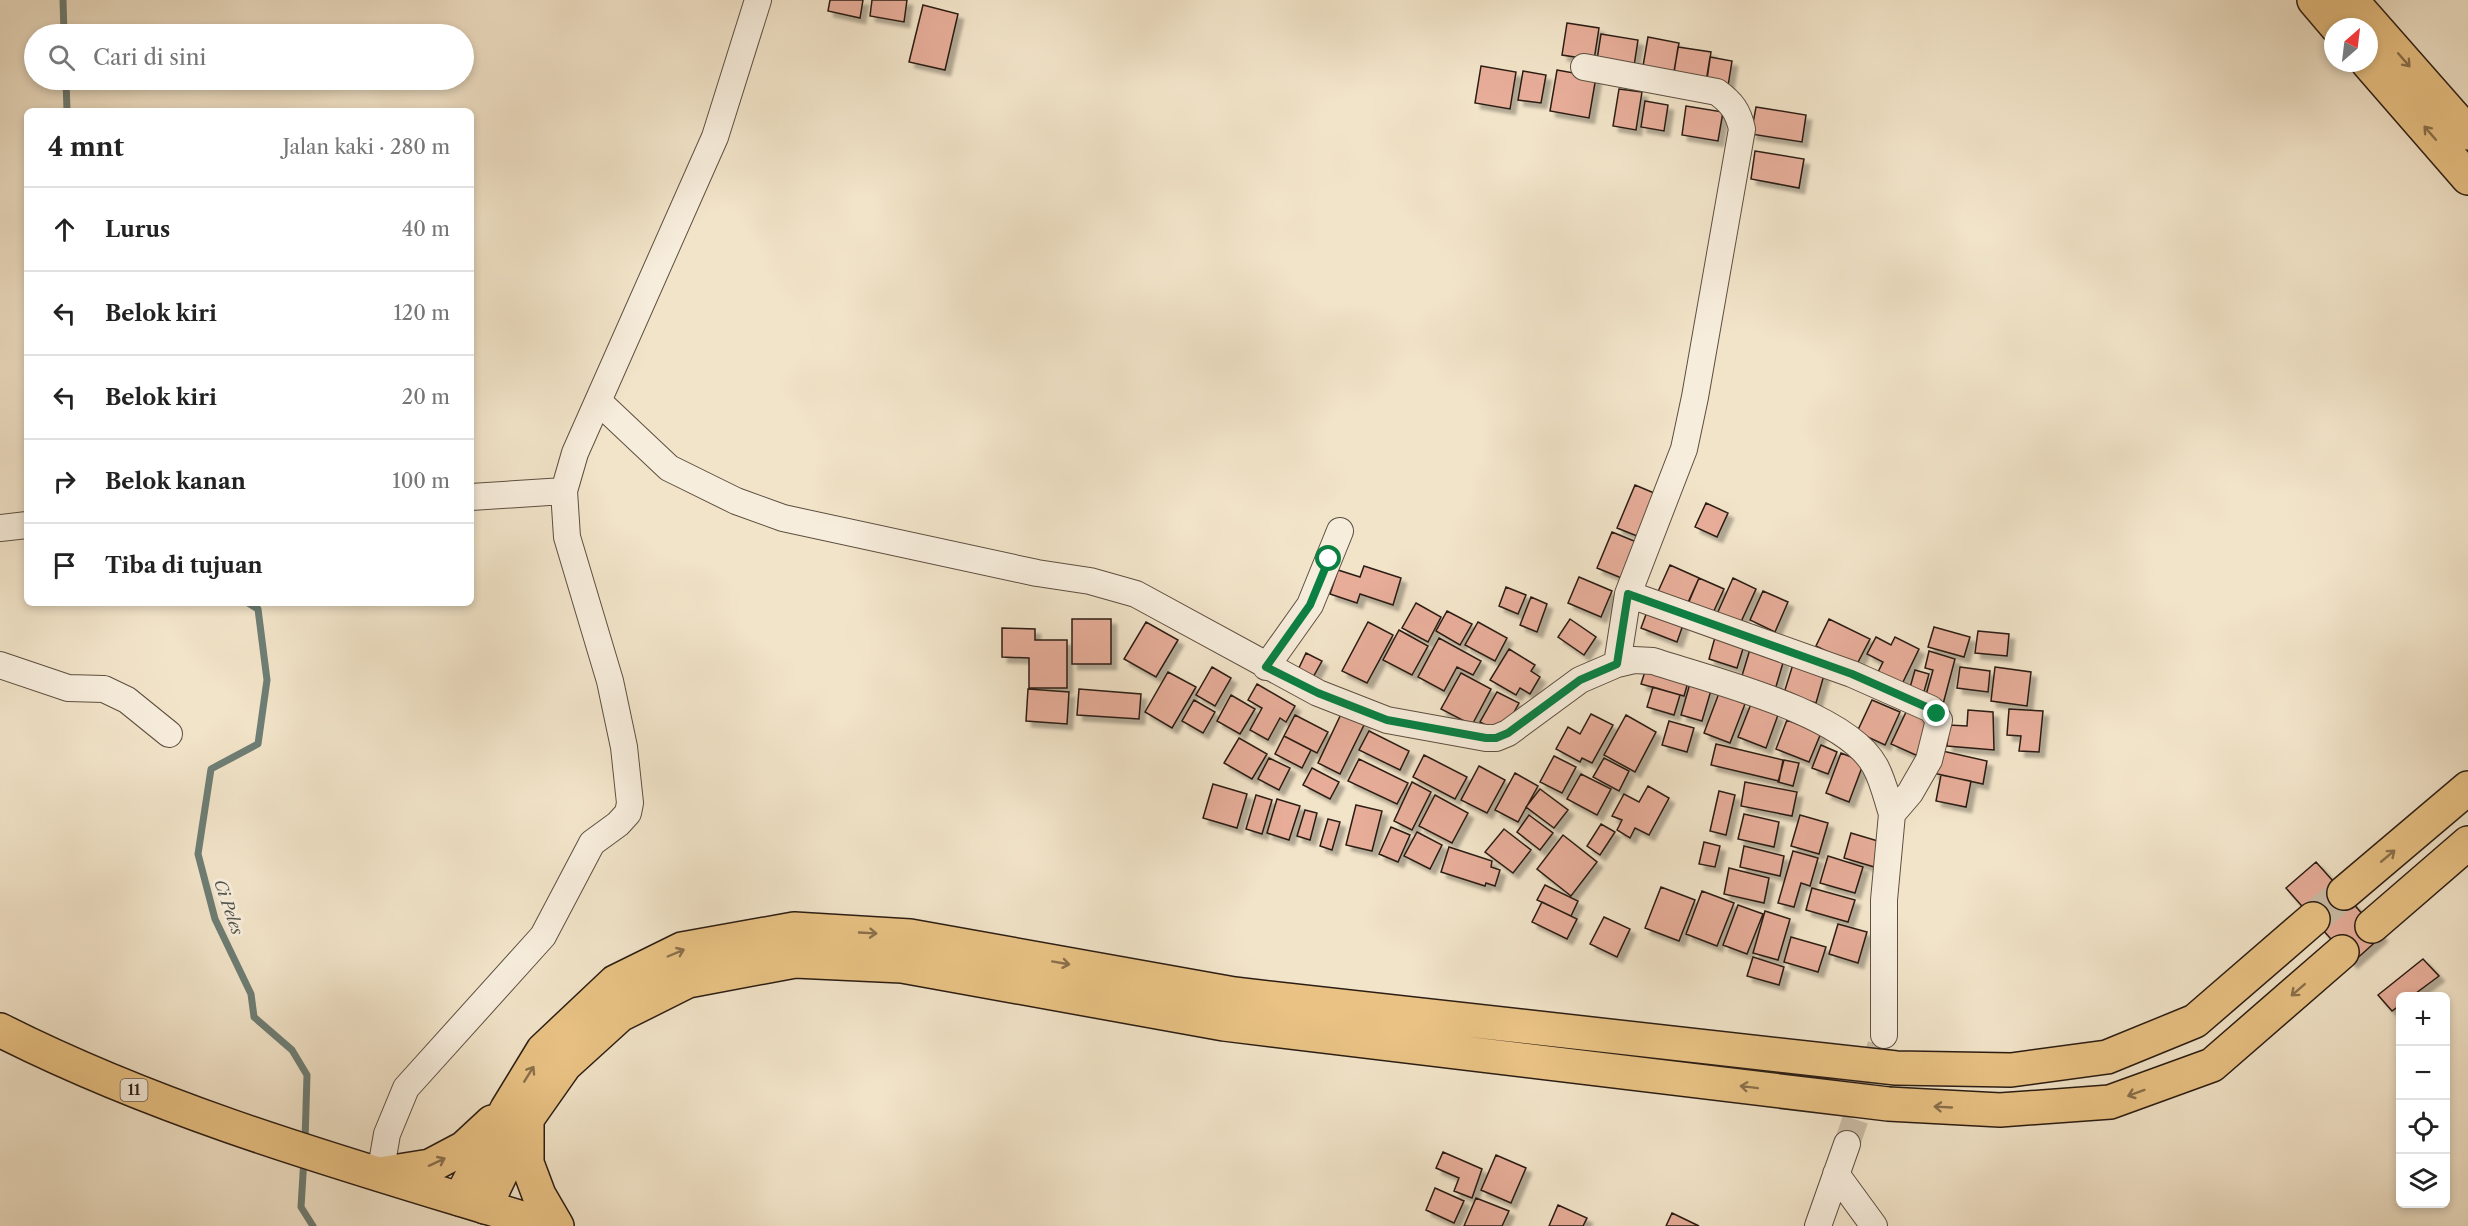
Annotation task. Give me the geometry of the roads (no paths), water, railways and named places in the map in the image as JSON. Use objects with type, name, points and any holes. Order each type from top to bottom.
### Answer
[{"type":"highway","points":[[2314,0],[2329,18]]},
{"type":"highway","points":[[2352,0],[2468,133]]},
{"type":"highway","points":[[2376,72],[2468,178]]},
{"type":"highway","points":[[2344,893],[2468,788]]},
{"type":"highway","points":[[2372,926],[2468,843]]},
{"type":"highway","points":[[472,1203],[517,1114],[543,1050],[615,982],[682,949],[794,929],[910,936],[1234,994],[1896,1068],[2010,1070],[2108,1057],[2195,1021],[2313,919]]},
{"type":"highway","points":[[380,1174],[430,1166],[464,1148],[517,1114],[565,1065],[620,1016],[688,981],[795,961],[902,966],[1224,1024],[1888,1104],[2000,1110],[2110,1102],[2212,1065],[2342,952]]},
{"type":"highway","name":"11","points":[[0,1030],[48,1054],[144,1094],[271,1141],[548,1226]]},
{"type":"highway","points":[[517,1114],[527,1163],[539,1195],[557,1226]]},
{"type":"street","points":[[380,1174],[387,1134],[406,1088],[543,936],[592,843],[618,824],[628,813],[630,803],[624,747],[610,681],[567,537],[564,491],[574,453],[599,402],[715,137],[758,0]]},
{"type":"street","points":[[1584,67],[1717,92],[1730,101],[1738,112],[1742,129],[1684,449],[1628,594],[1617,664]]},
{"type":"street","points":[[599,402],[669,468],[736,501],[783,518],[1037,573],[1090,581],[1136,594],[1266,667],[1318,693],[1387,720],[1496,738],[1508,733],[1580,680],[1617,664],[1634,660],[1653,661],[1799,710],[1828,724],[1853,741],[1875,765],[1892,814],[1884,900],[1884,1035]]},
{"type":"street","points":[[474,497],[564,491]]},
{"type":"street","points":[[0,528],[24,525]]},
{"type":"street","points":[[1266,667],[1310,605],[1340,531]]},
{"type":"street","points":[[1628,594],[1852,674],[1931,709],[1939,720],[1929,760],[1910,793],[1892,814]]},
{"type":"street","points":[[0,665],[68,688],[104,689],[127,700],[169,734]]},
{"type":"street","points":[[1818,1226],[1847,1144]]},
{"type":"street","points":[[1836,1174],[1874,1226]]},
{"type":"waterway","name":"Ci Peles","points":[[63,0],[64,24]]},
{"type":"waterway","name":"Ci Peles","points":[[66,90],[67,108]]},
{"type":"waterway","name":"Ci Peles","points":[[253,606],[258,609],[267,680],[258,744],[211,769],[198,854],[215,919],[251,994],[254,1017],[292,1050],[307,1075],[305,1141]]},
{"type":"waterway","name":"Ci Peles","points":[[304,1158],[301,1207],[313,1226]]},
{"type":"tunnel","points":[[2313,919],[2344,893]]},
{"type":"tunnel","points":[[1847,1144],[1884,1035]]}]
